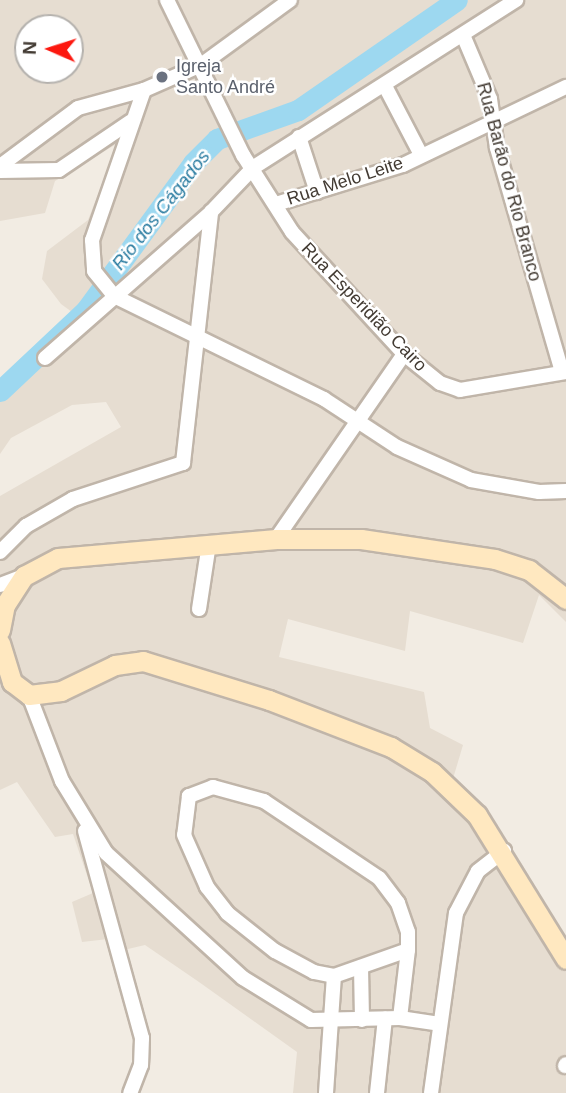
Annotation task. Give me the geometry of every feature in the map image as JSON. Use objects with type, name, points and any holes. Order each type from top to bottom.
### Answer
[{"type":"main road","points":[[0,630],[5,605],[24,576],[58,558],[276,539],[361,539],[495,559],[528,570],[566,599]]},
{"type":"main road","points":[[0,643],[12,682],[29,695],[61,691],[115,665],[143,661],[270,700],[363,734],[432,772],[477,815],[504,851],[566,959]]},
{"type":"street","points":[[167,0],[203,70]]},
{"type":"street","points":[[46,358],[113,294],[212,212],[251,170],[516,0]]},
{"type":"street","points":[[0,166],[78,108],[203,70],[288,1]]},
{"type":"street","name":"Rua Barão do Rio Branco","points":[[463,35],[493,119],[564,372]]},
{"type":"street","name":"Rua Esperidião Cairo","points":[[203,70],[251,170],[313,257],[404,354],[440,383],[460,390],[564,372]]},
{"type":"street","points":[[385,86],[421,155]]},
{"type":"street","name":"Rua Melo Leite","points":[[276,204],[421,155],[566,87]]},
{"type":"street","points":[[144,90],[141,112],[102,203],[90,258],[94,271],[113,294],[197,333],[397,447],[471,480],[538,492],[566,491]]},
{"type":"street","points":[[0,171],[60,170],[112,139],[141,112]]},
{"type":"street","points":[[299,137],[317,192]]},
{"type":"street","points":[[0,552],[26,526],[73,499],[183,463],[212,212]]},
{"type":"street","points":[[276,539],[404,354]]},
{"type":"street","points":[[199,609],[209,544]]},
{"type":"street","points":[[0,585],[24,576]]},
{"type":"street","points":[[29,695],[47,750],[82,822],[142,1038],[141,1065],[130,1093]]},
{"type":"street","points":[[400,1018],[408,950],[405,917],[389,890],[320,834],[235,791],[204,788],[189,796],[184,835],[217,901],[275,951],[314,972],[334,976],[408,950]]},
{"type":"street","points":[[82,822],[138,887],[243,978],[299,1016],[333,1023],[385,1017],[440,1024]]},
{"type":"street","points":[[431,1093],[460,900],[478,871],[504,851]]},
{"type":"street","points":[[361,967],[362,1020]]},
{"type":"street","points":[[326,1093],[333,1023],[334,976]]},
{"type":"street","points":[[377,1093],[385,1017]]},
{"type":"shaded area","points":[[0,0],[566,0],[566,622],[539,595],[523,643],[410,611],[405,651],[288,619],[279,657],[424,692],[430,728],[463,745],[452,782],[509,843],[566,937],[566,1093],[293,1093],[297,1052],[145,945],[111,953],[108,939],[82,942],[72,902],[93,893],[73,834],[55,837],[17,782],[0,790],[0,496],[121,427],[106,402],[72,405],[11,438],[0,454],[0,401],[83,320],[61,304],[42,279],[47,251],[88,220],[118,143],[55,181],[45,213],[0,221]]},
{"type":"waterway","name":"Rio dos Cágados","points":[[0,391],[86,310],[193,163],[217,139],[298,110],[457,0]]},
{"type":"place","name":"Igreja Santo André","points":[[162,77]]}]
